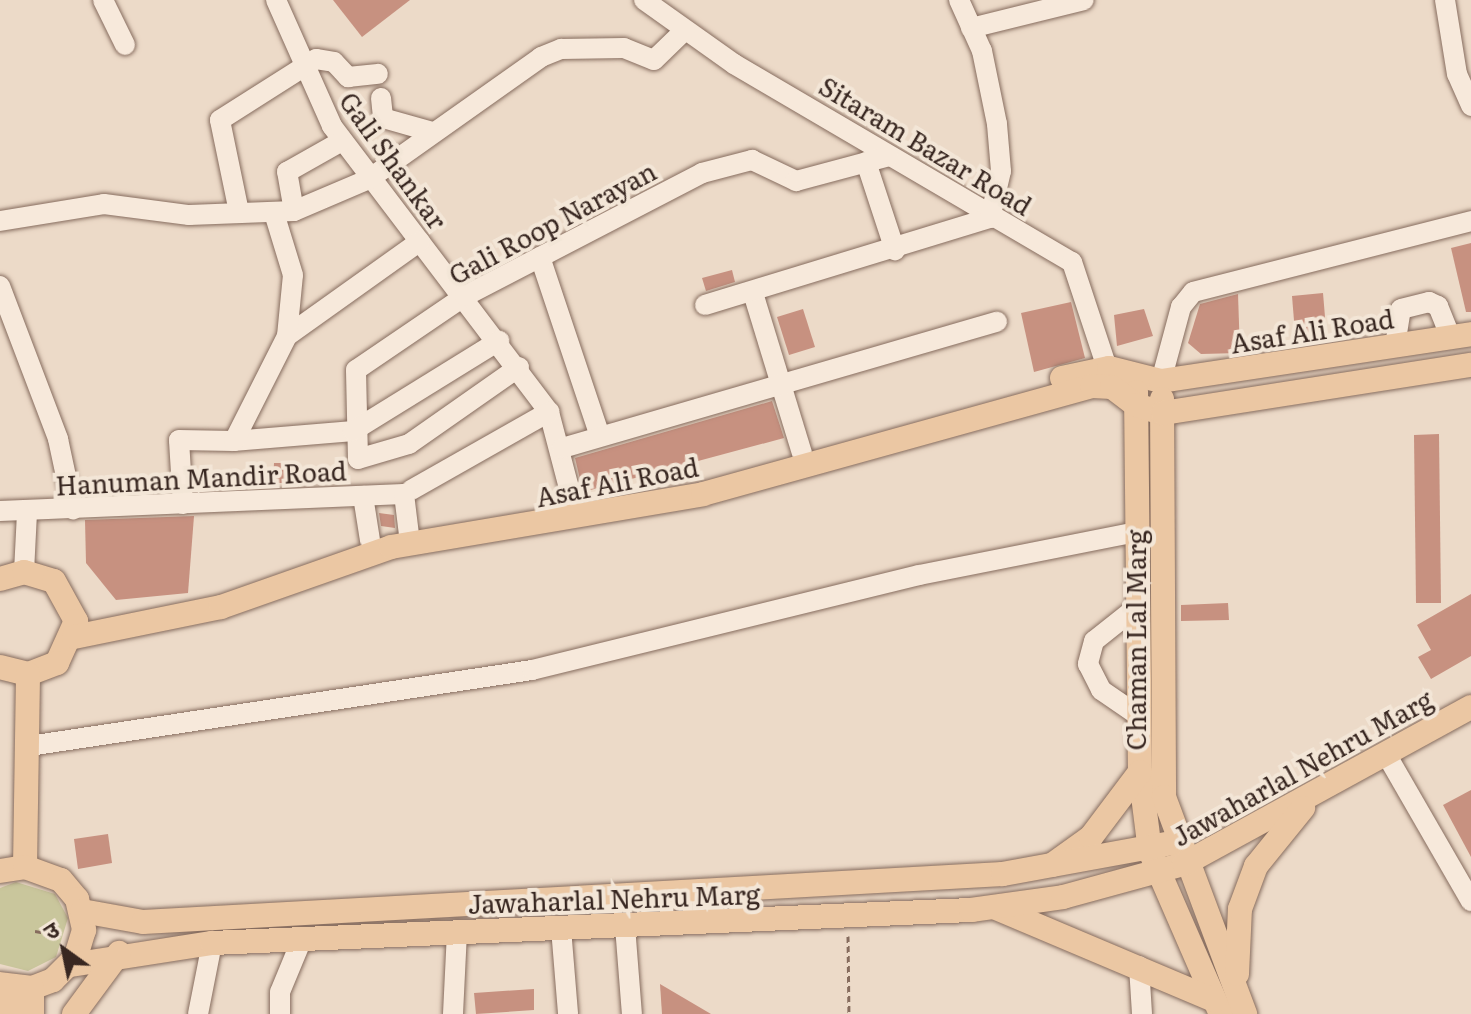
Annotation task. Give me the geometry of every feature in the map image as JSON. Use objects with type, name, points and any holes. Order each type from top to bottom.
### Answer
[{"type":"main road","name":"Asaf Ali Road","points":[[75,629],[218,595],[370,540],[574,507],[1111,377],[1135,373],[1161,381],[1461,336]]},
{"type":"main road","points":[[1111,377],[1136,405],[1163,413],[1471,365]]},
{"type":"main road","points":[[1135,373],[1136,405]]},
{"type":"main road","name":"Asaf Ali Road","points":[[75,629],[221,607],[391,547],[703,494],[948,421],[1111,377]]},
{"type":"main road","points":[[1161,381],[1163,413]]},
{"type":"main road","name":"Chaman Lal Marg","points":[[1136,405],[1140,772]]},
{"type":"main road","name":"Chaman Lal Marg","points":[[1163,413],[1164,797],[1230,1009]]},
{"type":"main road","points":[[0,579],[24,572],[54,581],[75,629],[57,663],[28,674],[0,667]]},
{"type":"main road","points":[[25,867],[28,674]]},
{"type":"main road","name":"Jawaharlal Nehru Marg","points":[[14,986],[69,955],[212,943],[996,908],[1180,853],[1322,789],[1471,707]]},
{"type":"main road","points":[[1043,871],[1091,837],[1140,772]]},
{"type":"main road","name":"Jawaharlal Nehru Marg","points":[[1140,772],[1154,863]]},
{"type":"main road","points":[[1230,1009],[1235,951],[1250,880],[1284,826],[1322,789]]},
{"type":"main road","points":[[1154,863],[1230,1009]]},
{"type":"main road","name":"Jawaharlal Nehru Marg","points":[[74,926],[1154,863]]},
{"type":"main road","points":[[0,871],[25,867],[61,880],[74,926],[83,939],[69,955]]},
{"type":"main road","points":[[996,908],[1139,966],[1230,1009]]},
{"type":"main road","points":[[74,1014],[119,953]]},
{"type":"main road","points":[[10,1014],[14,986]]},
{"type":"main road","points":[[14,986],[32,1014]]},
{"type":"street","points":[[103,0],[125,45]]},
{"type":"street","name":"Gali Shankar","points":[[276,0],[302,67],[342,141],[369,179],[465,296],[549,412],[562,448],[574,507]]},
{"type":"street","name":"Sitaram Bazar Road","points":[[644,0],[685,30],[990,218],[1072,262],[1111,377]]},
{"type":"street","points":[[705,305],[895,250],[990,218],[1001,171],[997,124],[971,28],[959,0]]},
{"type":"street","points":[[971,28],[1084,0]]},
{"type":"street","points":[[1445,0],[1457,74],[1471,106]]},
{"type":"street","points":[[0,221],[104,204],[189,215],[284,212],[369,179],[541,57],[561,49],[624,48],[654,60],[685,30]]},
{"type":"street","points":[[239,212],[220,120],[302,67],[324,57],[348,77],[378,74]]},
{"type":"street","points":[[378,116],[432,132]]},
{"type":"street","points":[[234,441],[287,336],[293,275],[284,212],[287,172],[342,141]]},
{"type":"street","name":"Gali Roop Narayan","points":[[353,431],[356,370],[465,296],[540,257],[737,162],[752,160],[796,181],[889,156]]},
{"type":"street","points":[[866,162],[895,250]]},
{"type":"street","points":[[1161,381],[1181,307],[1193,292],[1471,221]]},
{"type":"street","points":[[287,336],[420,241]]},
{"type":"street","points":[[540,257],[600,436]]},
{"type":"street","points":[[0,286],[58,439],[73,509]]},
{"type":"street","points":[[753,293],[802,453]]},
{"type":"street","points":[[1395,346],[1401,309],[1429,302],[1438,306],[1461,336]]},
{"type":"street","points":[[562,448],[997,322]]},
{"type":"street","points":[[183,504],[179,440],[234,441],[353,431],[499,341]]},
{"type":"street","points":[[353,431],[358,459],[409,444],[519,367]]},
{"type":"street","name":"Hanuman Mandir Road","points":[[0,511],[408,492],[549,412]]},
{"type":"street","points":[[408,492],[409,533]]},
{"type":"street","points":[[363,496],[370,540]]},
{"type":"street","points":[[24,572],[27,512]]},
{"type":"street","points":[[29,746],[532,670],[919,575],[1137,532]]},
{"type":"street","points":[[1138,606],[1094,641],[1088,664],[1101,690],[1139,716]]},
{"type":"street","points":[[1386,754],[1471,901]]},
{"type":"street","points":[[625,926],[632,1014]]},
{"type":"street","points":[[561,928],[568,1014]]},
{"type":"street","points":[[453,1014],[457,933]]},
{"type":"street","points":[[280,1014],[280,992],[302,939]]},
{"type":"street","points":[[198,1014],[212,943]]},
{"type":"street","points":[[1139,966],[1142,1014]]},
{"type":"path","points":[[847,916],[849,1014]]},
{"type":"path","points":[[35,931],[74,926],[69,955]]},
{"type":"shaded area","points":[[16,882],[55,894],[68,918],[56,957],[28,971],[0,964],[0,888]]},
{"type":"building","points":[[333,0],[410,0],[362,37]]},
{"type":"building","points":[[614,191],[620,201],[601,211],[596,203]]},
{"type":"building","points":[[1471,243],[1471,312],[1466,312],[1451,248]]},
{"type":"building","points":[[732,270],[735,282],[706,291],[702,278]]},
{"type":"building","points":[[1323,293],[1327,341],[1296,345],[1292,296]]},
{"type":"building","points":[[1238,294],[1240,353],[1201,354],[1188,343],[1200,304]]},
{"type":"building","points":[[1071,302],[1085,358],[1034,372],[1021,313]]},
{"type":"building","points":[[803,309],[815,347],[789,355],[777,317]]},
{"type":"building","points":[[1144,309],[1153,336],[1117,346],[1114,315]]},
{"type":"building","points":[[772,401],[784,438],[583,492],[575,458]]},
{"type":"building","points":[[1439,434],[1441,603],[1416,603],[1414,435]]},
{"type":"building","points":[[274,463],[290,463],[289,483],[273,483]]},
{"type":"building","points":[[379,513],[394,515],[395,528],[381,526]]},
{"type":"building","points":[[194,516],[188,593],[116,600],[86,563],[85,520]]},
{"type":"building","points":[[1471,594],[1471,656],[1431,679],[1418,657],[1431,650],[1417,625]]},
{"type":"building","points":[[1228,603],[1229,620],[1181,621],[1181,605]]},
{"type":"building","points":[[1471,790],[1471,857],[1443,805]]},
{"type":"building","points":[[108,834],[112,863],[78,869],[74,839]]},
{"type":"building","points":[[660,984],[711,1014],[662,1014]]},
{"type":"building","points":[[534,989],[534,1010],[476,1014],[474,993]]}]
